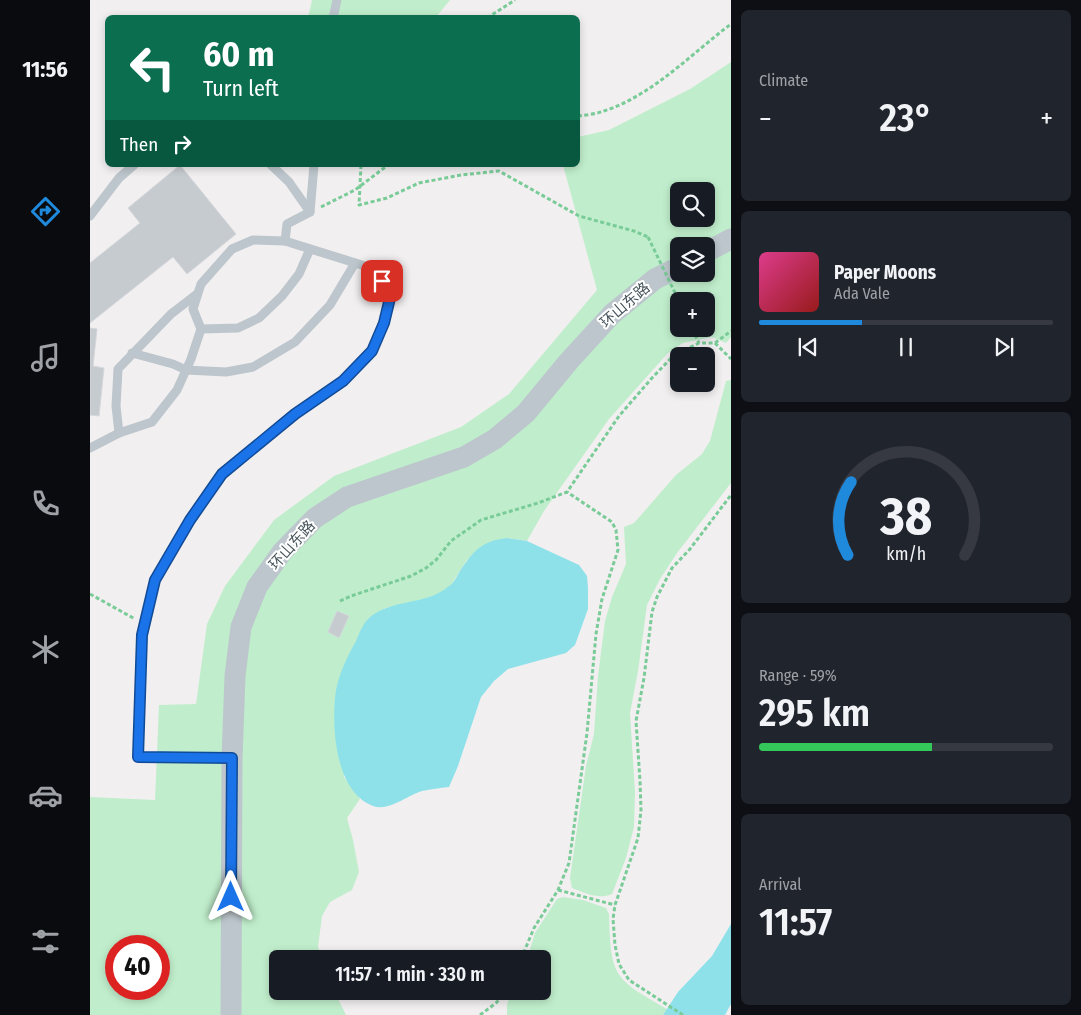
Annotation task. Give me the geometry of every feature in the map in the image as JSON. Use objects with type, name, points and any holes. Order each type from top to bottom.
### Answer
[{"type":"street","points":[[715,247],[731,239]]},
{"type":"street","name":"环山东路","points":[[230,1015],[232,758],[235,676],[241,627],[257,587],[282,552],[315,518],[347,497],[464,456],[494,439],[526,413],[569,361],[612,314],[655,279],[670,272]]},
{"type":"lane","points":[[334,15],[337,0]]},
{"type":"lane","points":[[90,216],[119,178],[132,167]]},
{"type":"lane","points":[[274,167],[289,182],[310,212]]},
{"type":"lane","points":[[310,212],[314,167]]},
{"type":"lane","points":[[285,241],[287,224],[310,212]]},
{"type":"lane","points":[[90,448],[120,433],[152,422],[177,390],[201,329],[193,309],[197,294],[201,284],[232,249],[253,240],[285,241],[365,266],[382,281],[390,298],[384,323],[372,351],[343,381],[295,414],[222,474],[190,520],[155,580],[142,635],[138,757],[232,758]]},
{"type":"lane","points":[[201,329],[238,328],[259,318],[282,296],[298,274],[310,249]]},
{"type":"lane","points":[[132,353],[173,364],[186,370],[226,372],[253,367],[295,342],[330,305],[355,263]]},
{"type":"lane","points":[[120,433],[116,406],[118,369],[171,314],[197,294]]},
{"type":"path","points":[[492,15],[515,0]]},
{"type":"path","points":[[580,116],[604,112],[642,94],[731,24]]},
{"type":"path","points":[[361,167],[360,205],[387,198],[419,183],[461,174],[499,171],[579,216],[634,231],[648,237],[675,292]]},
{"type":"path","points":[[310,212],[355,190],[385,167]]},
{"type":"path","points":[[340,602],[351,596],[411,576],[426,568],[436,560],[451,541],[481,520],[538,504],[567,492],[619,416],[674,355],[698,343],[715,343],[731,331]]},
{"type":"path","points":[[695,337],[698,343]]},
{"type":"path","points":[[715,343],[731,359]]},
{"type":"path","points":[[525,950],[534,928],[558,890],[569,863],[587,733],[596,634],[602,599],[618,550],[616,530],[612,522],[567,492]]},
{"type":"path","points":[[683,1015],[629,980],[619,964],[613,919],[615,905],[638,838],[641,810],[636,721],[644,678],[652,612],[656,598],[672,568],[690,549],[731,495]]},
{"type":"path","points":[[90,594],[144,624]]},
{"type":"path","points":[[558,890],[615,905]]},
{"type":"path","points":[[480,1015],[499,1000]]},
{"type":"green space","points":[[312,0],[450,0],[438,15],[309,15]]},
{"type":"green space","points":[[731,62],[731,337],[726,343],[712,337],[683,343],[677,347],[670,347],[670,352],[609,419],[544,511],[527,541],[507,538],[467,560],[451,585],[437,596],[385,608],[368,619],[344,777],[360,799],[347,818],[359,872],[352,890],[330,902],[322,916],[319,950],[269,950],[269,1000],[338,1000],[346,1015],[90,1015],[90,797],[155,800],[159,705],[196,704],[207,624],[225,586],[274,520],[334,476],[461,427],[509,394],[597,290],[564,167],[580,167],[580,137],[609,130],[690,89]]},
{"type":"green space","points":[[731,380],[731,483],[677,553],[660,579],[647,605],[630,713],[635,792],[634,827],[626,858],[612,894],[607,896],[592,895],[572,888],[570,878],[586,766],[594,734],[598,676],[605,621],[612,597],[626,564],[624,527],[634,523],[676,475],[702,454],[710,441],[726,381]]},
{"type":"green space","points":[[563,897],[583,900],[606,908],[609,914],[611,951],[618,974],[635,990],[667,1009],[663,1015],[507,1015],[509,1000],[551,1000],[551,950],[530,950],[535,933],[557,899]]},
{"type":"water","points":[[507,538],[527,541],[579,565],[587,576],[588,609],[575,645],[566,653],[508,669],[494,681],[481,697],[449,787],[422,791],[385,807],[373,806],[361,799],[351,788],[344,774],[339,759],[334,727],[335,698],[340,675],[361,629],[369,618],[388,607],[430,597],[440,592],[452,583],[474,552],[491,541]]},
{"type":"water","points":[[731,924],[731,1004],[725,1015],[663,1015],[678,992],[712,956]]},
{"type":"building","points":[[178,167],[182,167],[236,234],[187,274],[173,257],[90,323],[90,263],[140,223],[128,208]]},
{"type":"building","points":[[90,328],[97,329],[93,366],[104,368],[99,416],[90,415]]},
{"type":"building","points":[[337,611],[349,616],[339,638],[328,632]]},
{"type":"route","points":[[231,897],[232,758],[138,757],[142,635],[144,624],[155,580],[190,520],[222,474],[295,414],[343,381],[372,351],[384,323],[390,298],[382,281]]}]
